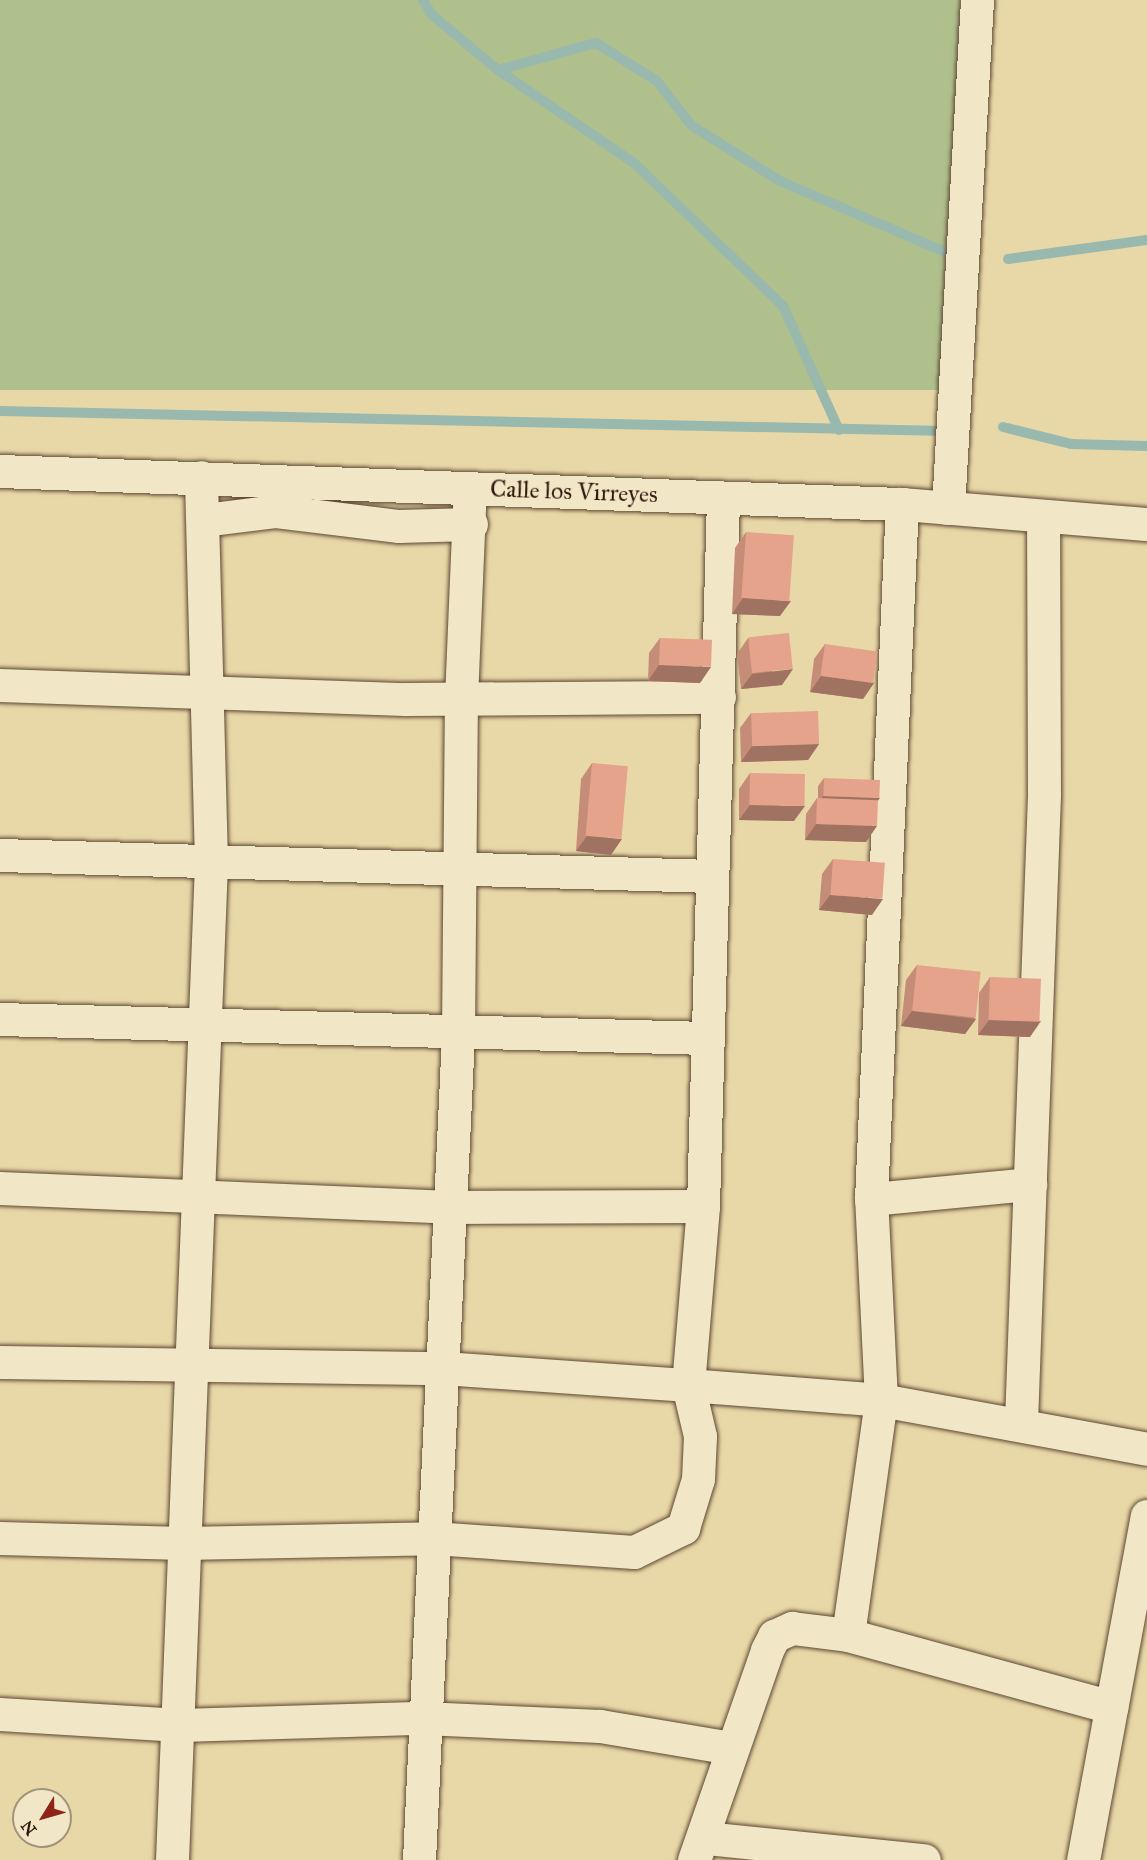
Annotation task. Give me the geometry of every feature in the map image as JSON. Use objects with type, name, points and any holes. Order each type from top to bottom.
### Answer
[{"type":"street","points":[[948,508],[977,0]]},
{"type":"street","name":"Calle los Virreyes","points":[[0,471],[201,477],[357,486],[902,504],[1043,518],[1147,524]]},
{"type":"street","points":[[172,1860],[180,1725],[183,1543],[201,1197],[212,862],[201,477]]},
{"type":"street","points":[[350,519],[357,486]]},
{"type":"street","points":[[419,1860],[423,1718],[443,1368],[458,1035],[460,699],[471,524],[470,488]]},
{"type":"street","points":[[0,1538],[183,1543],[433,1538],[634,1552],[683,1528],[698,1479],[700,1436],[688,1385],[703,1206],[710,876],[719,698],[723,498]]},
{"type":"street","points":[[848,1635],[881,1400],[871,1199],[902,504]]},
{"type":"street","points":[[204,520],[276,511],[399,526],[471,524]]},
{"type":"street","points":[[1021,1422],[1044,794],[1043,518]]},
{"type":"street","points":[[0,686],[209,695],[460,699],[719,698]]},
{"type":"street","points":[[0,855],[710,876]]},
{"type":"street","points":[[0,1020],[458,1035],[708,1038]]},
{"type":"street","points":[[871,1199],[1030,1184]]},
{"type":"street","points":[[0,1188],[451,1207],[703,1206]]},
{"type":"street","points":[[0,1362],[191,1368],[443,1368],[688,1385],[881,1400],[1021,1422],[1147,1449]]},
{"type":"street","points":[[1083,1860],[1111,1707],[1143,1559],[1147,1516]]},
{"type":"street","points":[[924,1860],[700,1849],[731,1748],[774,1636],[792,1628],[848,1635],[1111,1707]]},
{"type":"street","points":[[0,1714],[180,1725],[423,1718],[600,1726],[731,1748]]},
{"type":"green space","points":[[0,0],[960,0],[960,390],[0,390]]},
{"type":"building","points":[[746,532],[794,535],[789,601],[741,598]]},
{"type":"building","points":[[789,633],[793,669],[752,673],[748,637]]},
{"type":"building","points":[[660,638],[712,640],[711,667],[659,665]]},
{"type":"building","points":[[825,644],[877,651],[873,683],[821,676]]},
{"type":"building","points":[[818,711],[819,744],[752,746],[751,713]]},
{"type":"building","points":[[592,763],[628,766],[622,839],[586,836]]},
{"type":"building","points":[[750,773],[805,774],[804,806],[749,805]]},
{"type":"building","points":[[824,778],[880,780],[879,798],[823,796]]},
{"type":"building","points":[[817,798],[878,800],[877,826],[816,824]]},
{"type":"building","points":[[833,859],[885,863],[882,899],[830,895]]},
{"type":"building","points":[[917,965],[981,972],[976,1017],[912,1011]]},
{"type":"building","points":[[990,977],[1041,979],[1039,1022],[988,1020]]},
{"type":"waterway","points":[[423,0],[432,15],[498,70],[596,43],[657,81],[691,125],[780,181],[945,252]]},
{"type":"waterway","points":[[498,70],[634,163],[783,306],[839,430]]},
{"type":"waterway","points":[[1008,259],[1147,240]]},
{"type":"waterway","points":[[0,411],[945,431]]},
{"type":"waterway","points":[[1003,427],[1071,444],[1147,446]]}]
